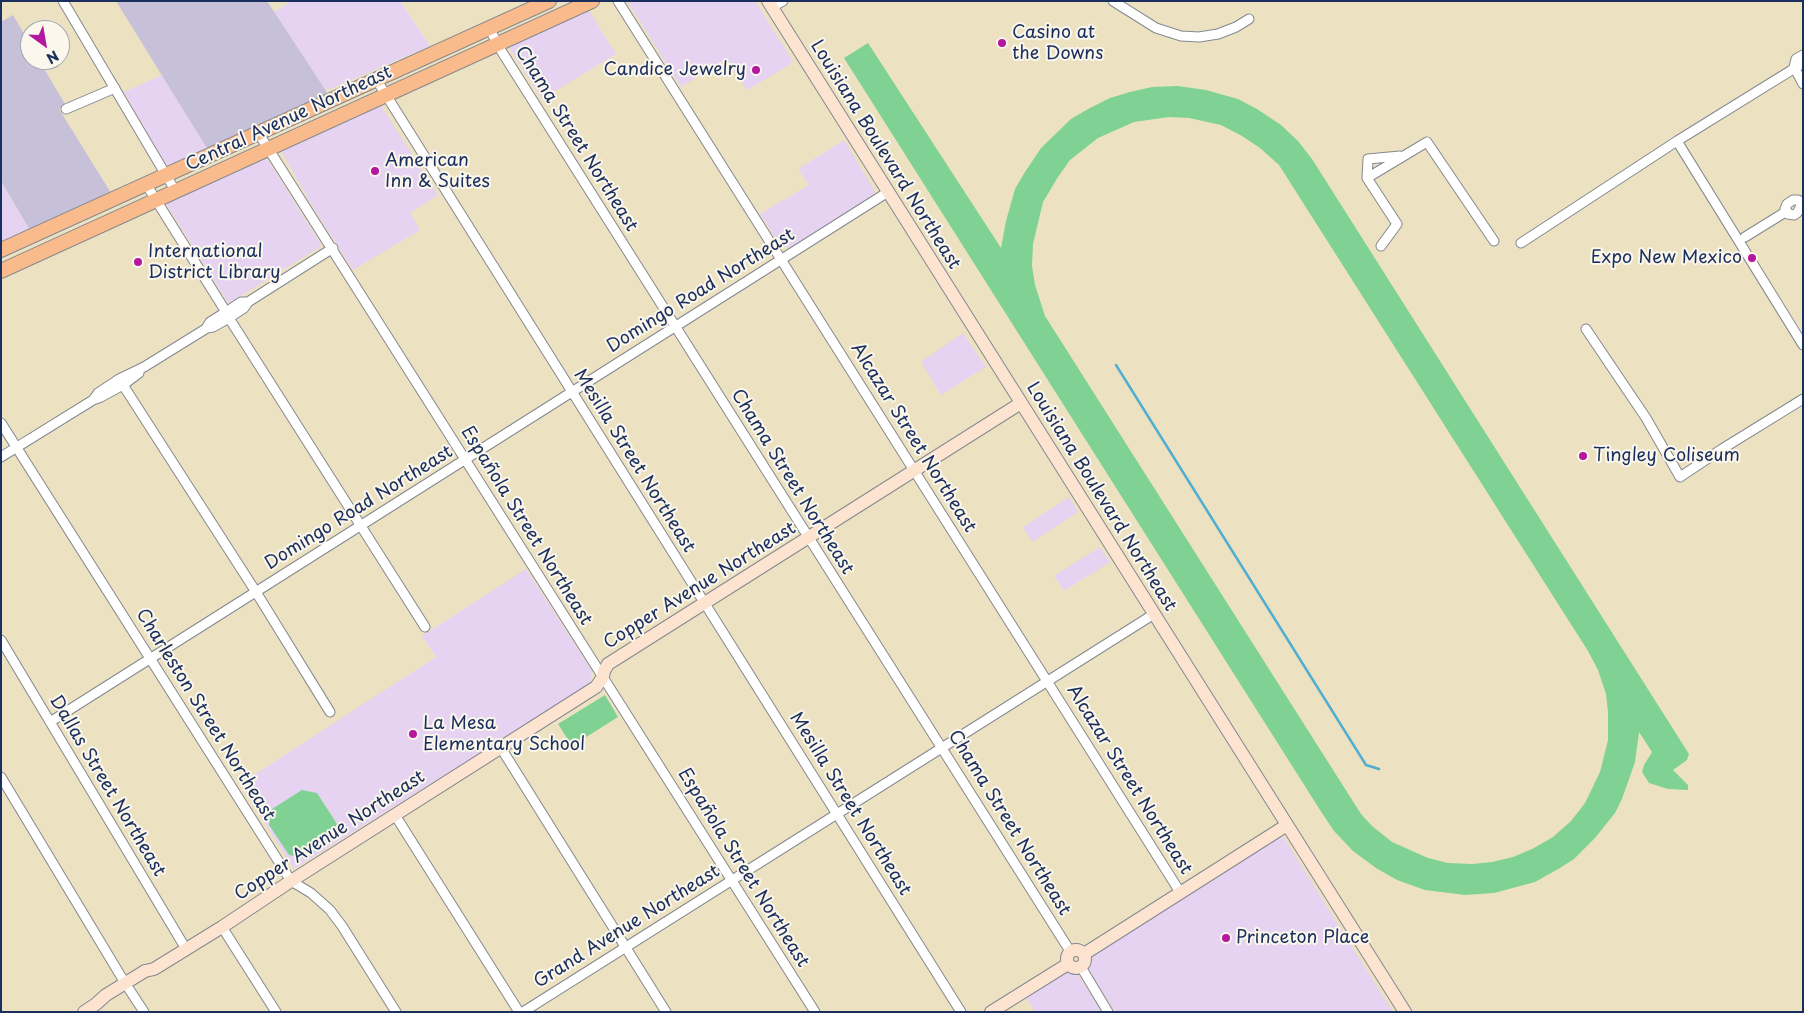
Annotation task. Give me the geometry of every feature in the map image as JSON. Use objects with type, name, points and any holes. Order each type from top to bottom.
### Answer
[{"type":"main road","points":[[1,250],[549,1]]},
{"type":"main road","name":"Central Avenue Northeast","points":[[1,271],[592,1]]},
{"type":"street","points":[[63,1],[176,192]]},
{"type":"street","name":"Alcazar Street Northeast","points":[[618,1],[1180,892]]},
{"type":"street","points":[[1113,1],[1156,28],[1182,36],[1199,37],[1218,34],[1236,27],[1248,19]]},
{"type":"street","name":"Louisiana Boulevard Northeast","points":[[774,3],[888,192],[1405,1012]]},
{"type":"street","name":"Chama Street Northeast","points":[[489,28],[497,45],[942,748],[1069,957]]},
{"type":"street","points":[[1803,55],[1796,59],[1794,67],[1803,84]]},
{"type":"street","points":[[1521,243],[1677,141],[1803,63]]},
{"type":"street","name":"Mesilla Street Northeast","points":[[376,80],[961,1012]]},
{"type":"street","points":[[66,109],[116,88]]},
{"type":"street","name":"Española Street Northeast","points":[[259,134],[333,248],[815,1012]]},
{"type":"street","points":[[1677,141],[1803,345]]},
{"type":"street","points":[[1367,178],[1426,142],[1494,240]]},
{"type":"street","points":[[1381,246],[1398,224],[1367,178],[1368,158],[1405,155]]},
{"type":"street","points":[[146,184],[425,627]]},
{"type":"street","name":"Domingo Road Northeast","points":[[50,722],[888,192]]},
{"type":"street","points":[[1746,237],[1787,212],[1785,209],[1787,204],[1792,200],[1801,202]]},
{"type":"street","points":[[93,400],[98,393],[119,379],[144,367],[207,328],[210,322],[227,315],[241,302],[248,302],[333,248]]},
{"type":"street","points":[[1586,329],[1646,418],[1680,477],[1803,399]]},
{"type":"street","points":[[1,457],[93,400],[123,385],[144,367]]},
{"type":"street","points":[[123,385],[256,592],[330,712]]},
{"type":"street","name":"Copper Avenue Northeast","points":[[84,1012],[96,1004],[109,1000],[127,986],[148,976],[154,969],[596,687],[603,678],[608,664],[1021,403]]},
{"type":"street","name":"Charleston Street Northeast","points":[[1,424],[291,881],[311,893],[330,910],[396,1012]]},
{"type":"street","name":"Grand Avenue Northeast","points":[[523,1012],[1154,614]]},
{"type":"street","name":"Dallas Street Northeast","points":[[1,640],[186,949]]},
{"type":"street","points":[[501,748],[666,1012]]},
{"type":"street","points":[[1,777],[144,1012]]},
{"type":"street","points":[[395,815],[519,1012]]},
{"type":"street","points":[[1084,954],[1287,825]]},
{"type":"street","points":[[222,927],[276,1012]]},
{"type":"street","points":[[991,1012],[1069,957],[1076,949],[1084,954]]},
{"type":"street","points":[[1081,967],[1084,962],[1084,954]]},
{"type":"street","points":[[1069,957],[1072,967],[1081,967]]},
{"type":"street","points":[[1081,967],[1108,1012]]},
{"type":"shaded area","points":[[116,1],[267,1],[328,94],[208,150]]},
{"type":"shaded area","points":[[291,1],[400,1],[430,46],[328,90],[324,88],[274,12]]},
{"type":"shaded area","points":[[627,1],[755,1],[793,61],[788,66],[747,90],[726,59],[681,87]]},
{"type":"shaded area","points":[[588,9],[616,54],[542,99],[510,49],[512,45]]},
{"type":"shaded area","points":[[13,15],[20,27],[20,70],[45,70],[65,104],[59,109],[111,193],[30,230],[1,181],[1,22]]},
{"type":"shaded area","points":[[162,75],[208,150],[170,166],[165,163],[124,92]]},
{"type":"shaded area","points":[[380,105],[438,195],[410,213],[420,230],[353,270],[316,212],[281,151],[282,148]]},
{"type":"shaded area","points":[[844,140],[875,191],[873,195],[790,248],[781,246],[760,214],[809,185],[798,169]]},
{"type":"shaded area","points":[[263,158],[268,160],[321,245],[229,303],[167,205],[168,201]]},
{"type":"shaded area","points":[[1,181],[30,230],[1,243]]},
{"type":"shaded area","points":[[963,333],[986,367],[941,395],[921,362]]},
{"type":"shaded area","points":[[1069,497],[1078,512],[1032,542],[1023,527]]},
{"type":"shaded area","points":[[1100,547],[1110,562],[1064,591],[1054,576]]},
{"type":"shaded area","name":"La Mesa Elementary School","points":[[526,569],[592,671],[590,684],[294,869],[240,784],[436,657],[422,636]]},
{"type":"shaded area","points":[[1280,837],[1284,838],[1393,1012],[1115,1012],[1089,970],[1088,959]]},
{"type":"shaded area","points":[[1069,971],[1074,971],[1079,976],[1102,1012],[1035,1012],[1025,996]]},
{"type":"green space","points":[[868,43],[1001,248],[1015,189],[1041,148],[1071,119],[1110,98],[1152,87],[1178,86],[1206,90],[1238,99],[1281,125],[1298,141],[1312,159],[1689,754],[1687,760],[1673,770],[1688,785],[1688,790],[1668,789],[1649,783],[1642,772],[1652,752],[1639,732],[1635,762],[1622,799],[1615,813],[1595,838],[1574,859],[1535,882],[1494,893],[1465,895],[1425,890],[1397,880],[1376,868],[1353,851],[1334,831],[1320,810],[844,58]],"holes":[[[1169,117],[1189,118],[1221,125],[1260,148],[1279,165],[1588,651],[1598,670],[1606,694],[1608,712],[1608,740],[1600,772],[1585,803],[1571,821],[1553,837],[1532,849],[1513,857],[1492,862],[1472,864],[1448,863],[1428,858],[1392,842],[1372,826],[1361,814],[1045,316],[1035,285],[1032,266],[1033,244],[1043,202],[1070,160],[1098,138],[1134,122]]]},
{"type":"green space","points":[[605,695],[618,717],[572,746],[558,724]]},
{"type":"green space","points":[[302,790],[317,793],[337,824],[334,839],[304,858],[289,855],[269,825],[272,809]]},
{"type":"waterway","points":[[1116,365],[1366,765],[1379,769]]},
{"type":"place","name":"Casino at the Downs","points":[[1002,43]]},
{"type":"place","name":"Candice Jewelry","points":[[756,70]]},
{"type":"place","name":"American Inn & Suites","points":[[375,171]]},
{"type":"place","name":"Expo New Mexico","points":[[1752,258]]},
{"type":"place","name":"International District Library","points":[[138,262]]},
{"type":"place","name":"Tingley Coliseum","points":[[1583,456]]},
{"type":"place","name":"La Mesa Elementary School","points":[[413,734]]},
{"type":"place","name":"Princeton Place","points":[[1226,938]]}]
